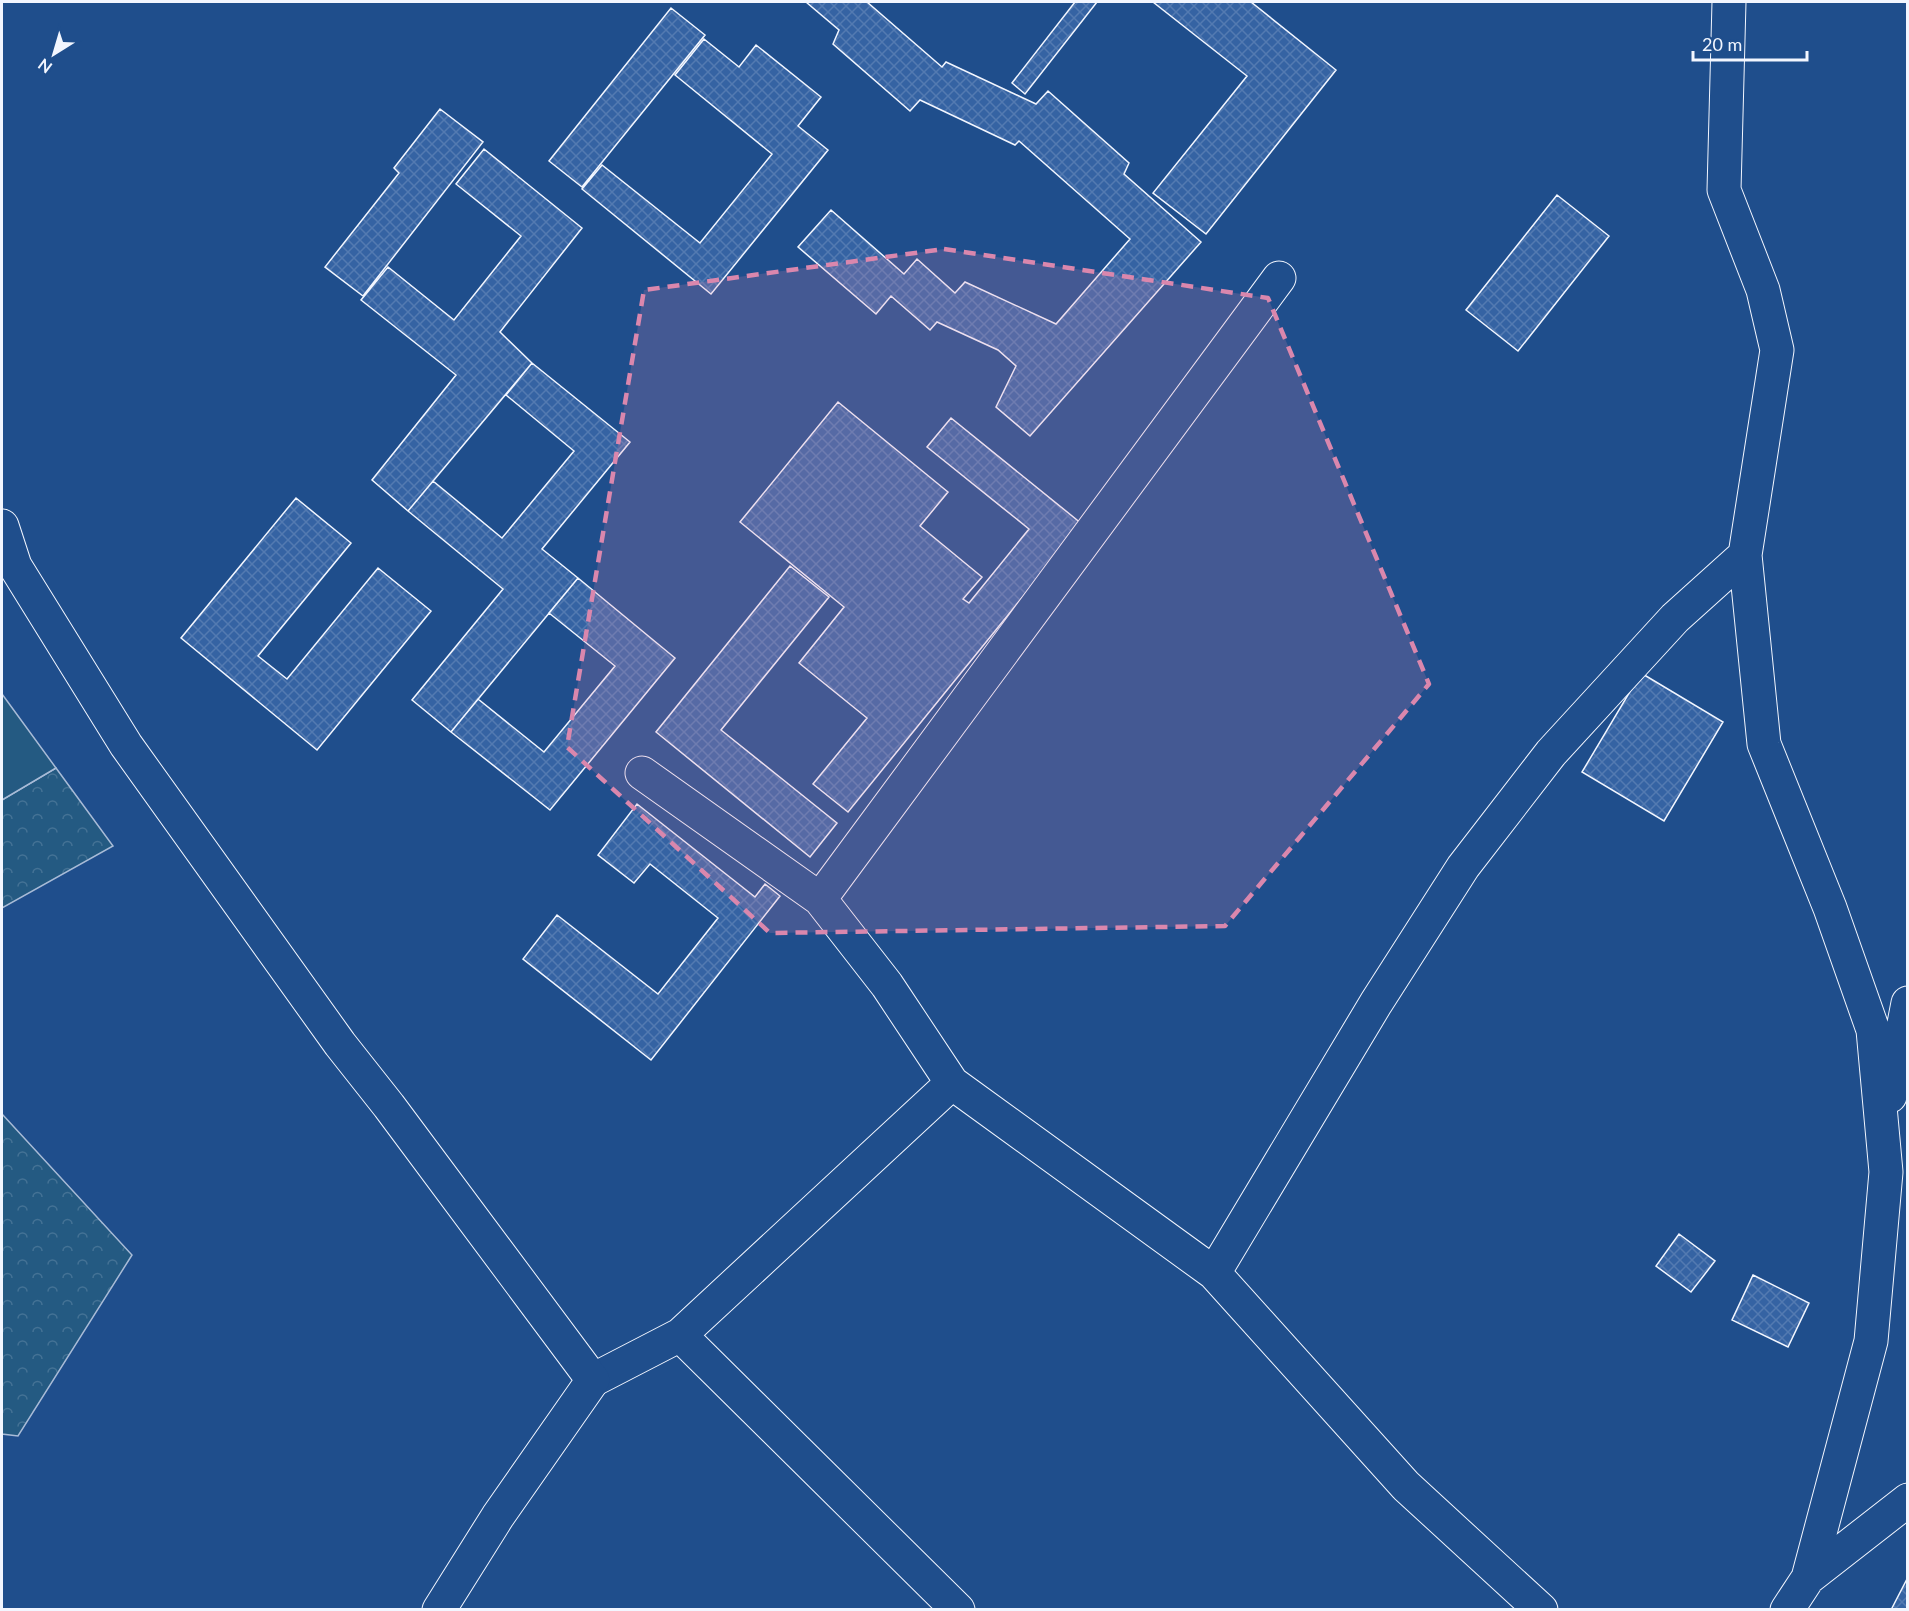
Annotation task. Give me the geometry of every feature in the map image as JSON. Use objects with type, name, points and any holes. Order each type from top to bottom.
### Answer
[{"type":"street","points":[[1730,2],[1724,190],[1764,290],[1778,350],[1745,555],[1764,744],[1830,908],[1873,1030],[1886,1172],[1871,1341],[1808,1578]]},
{"type":"street","points":[[820,899],[1279,278]]},
{"type":"street","points":[[2,526],[15,566],[126,745],[340,1044],[389,1106],[592,1380]]},
{"type":"street","points":[[1214,1274],[1376,1003],[1464,867],[1559,745],[1674,618],[1745,555]]},
{"type":"street","points":[[642,773],[820,899],[887,984],[952,1083],[1214,1274],[1406,1486],[1541,1610]]},
{"type":"street","points":[[1882,1138],[1908,1003]]},
{"type":"street","points":[[439,1610],[498,1516],[592,1380],[680,1335],[952,1083]]},
{"type":"street","points":[[680,1335],[958,1610]]},
{"type":"street","points":[[1786,1610],[1808,1578],[1908,1500]]},
{"type":"highlighted area","points":[[944,249],[1268,298],[1429,684],[1225,926],[770,933],[567,747],[644,290]]},
{"type":"green space","points":[[2,694],[56,768],[2,800]]},
{"type":"green space","points":[[56,768],[113,846],[2,908],[2,800]]},
{"type":"green space","points":[[2,1114],[132,1255],[18,1436],[2,1434]]},
{"type":"building","points":[[806,2],[867,2],[942,67],[946,62],[1036,104],[1048,91],[1129,163],[1124,174],[1201,242],[1030,436],[996,407],[1016,366],[998,350],[937,322],[930,330],[891,296],[876,314],[798,247],[831,210],[904,274],[917,259],[955,293],[965,282],[1056,324],[1130,239],[1019,141],[1015,145],[920,100],[910,111],[833,44],[839,30]]},
{"type":"building","points":[[1075,2],[1097,2],[1025,94],[1012,83]]},
{"type":"building","points":[[1153,2],[1251,2],[1336,70],[1206,234],[1153,193],[1247,76]]},
{"type":"building","points":[[671,8],[705,35],[582,187],[549,161]]},
{"type":"building","points":[[704,39],[739,67],[756,45],[821,97],[798,126],[828,150],[711,294],[582,189],[602,165],[700,243],[772,154],[675,75]]},
{"type":"building","points":[[440,109],[483,142],[363,296],[325,267],[399,173],[394,168]]},
{"type":"building","points":[[484,149],[582,228],[500,332],[532,363],[408,511],[372,480],[456,375],[361,300],[388,267],[454,320],[521,236],[456,184]]},
{"type":"building","points":[[1557,195],[1609,236],[1518,351],[1466,310]]},
{"type":"building","points":[[532,363],[630,442],[542,549],[578,578],[451,732],[412,700],[503,589],[408,511],[433,481],[502,538],[574,451],[506,395]]},
{"type":"building","points":[[838,402],[948,492],[920,526],[982,577],[963,599],[969,603],[1029,529],[927,447],[951,418],[1082,524],[848,812],[813,784],[867,718],[799,663],[844,607],[740,522]]},
{"type":"building","points":[[296,498],[351,543],[258,656],[287,679],[378,568],[431,611],[317,750],[181,638]]},
{"type":"building","points":[[790,566],[829,597],[721,730],[837,823],[810,857],[656,732]]},
{"type":"building","points":[[578,578],[675,658],[550,810],[451,732],[478,699],[544,752],[615,666],[549,613]]},
{"type":"building","points":[[1641,673],[1723,722],[1664,821],[1582,772]]},
{"type":"building","points":[[637,804],[755,897],[765,884],[780,896],[651,1060],[523,959],[557,915],[658,994],[718,918],[650,864],[634,883],[598,855]]},
{"type":"building","points":[[1679,1234],[1715,1261],[1691,1292],[1656,1266]]},
{"type":"building","points":[[1753,1275],[1809,1303],[1788,1347],[1732,1320]]},
{"type":"building","points":[[1908,1577],[1908,1610],[1891,1610]]}]
